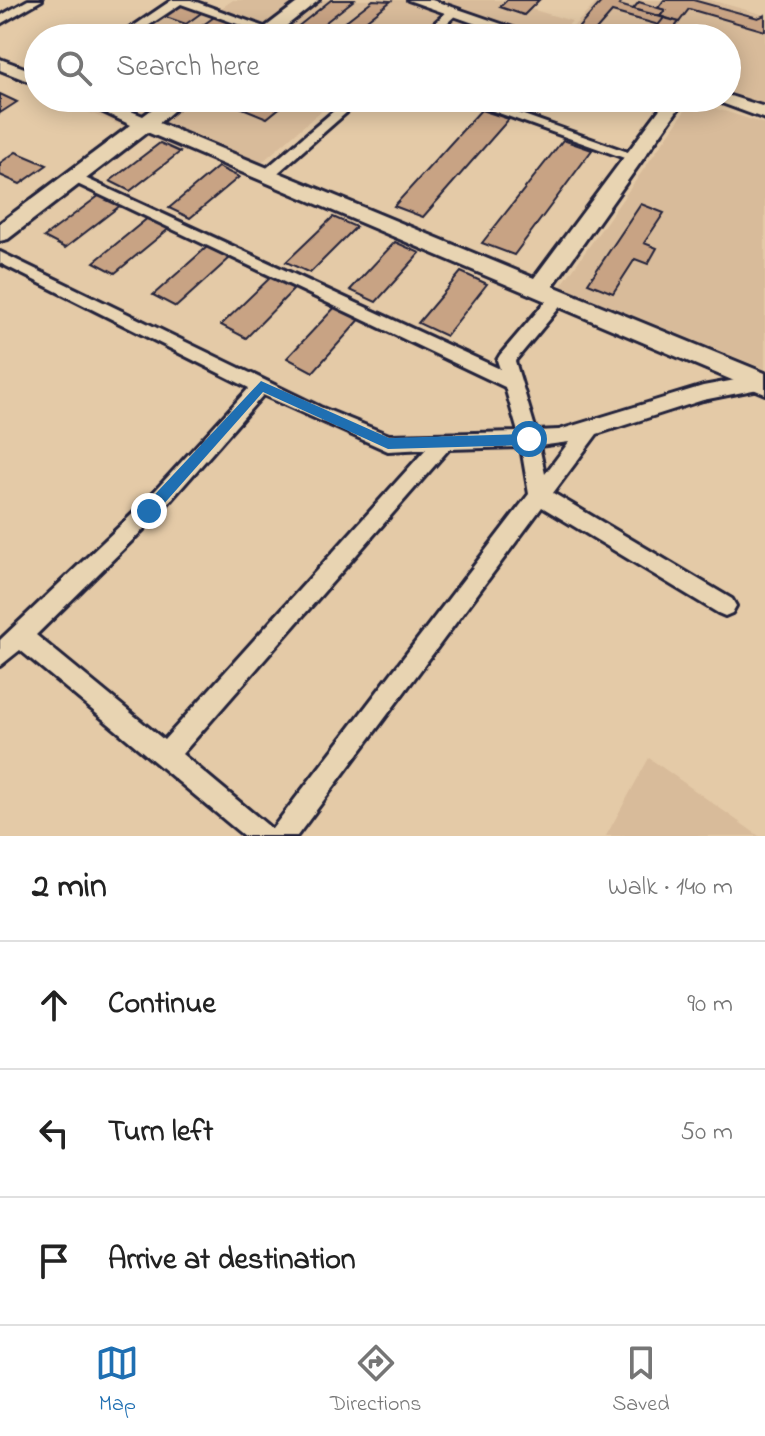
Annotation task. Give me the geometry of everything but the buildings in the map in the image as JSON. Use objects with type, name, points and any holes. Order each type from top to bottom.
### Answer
[{"type":"street","points":[[0,21],[36,0]]},
{"type":"street","points":[[143,24],[180,0],[238,24]]},
{"type":"street","points":[[279,24],[311,0]]},
{"type":"street","points":[[416,0],[490,24]]},
{"type":"street","points":[[440,24],[453,12]]},
{"type":"street","points":[[0,64],[24,74]]},
{"type":"street","points":[[741,106],[765,113]]},
{"type":"street","points":[[118,112],[761,383]]},
{"type":"street","points":[[0,234],[161,112]]},
{"type":"street","points":[[267,175],[341,112]]},
{"type":"street","points":[[503,112],[635,157]]},
{"type":"street","points":[[667,112],[506,360],[529,439],[539,495],[725,606]]},
{"type":"street","points":[[74,177],[513,383]]},
{"type":"street","points":[[0,257],[261,386],[388,443],[559,438],[703,393],[761,383]]},
{"type":"street","points":[[0,655],[149,511],[261,386]]},
{"type":"street","points":[[282,836],[590,429]]},
{"type":"street","points":[[165,756],[444,442]]},
{"type":"street","points":[[20,636],[263,836]]},
{"type":"shaded area","points":[[170,0],[192,0],[220,9],[233,0],[500,0],[572,21],[569,24],[131,24]]},
{"type":"shaded area","points":[[599,0],[710,0],[765,15],[765,104],[741,96],[741,24],[576,24]]},
{"type":"shaded area","points":[[88,112],[320,112],[246,176]]},
{"type":"shaded area","points":[[684,112],[727,112],[765,124],[765,369],[561,286]]},
{"type":"shaded area","points":[[649,758],[759,836],[606,836]]},
{"type":"route","points":[[149,511],[261,386],[388,443],[529,439]]}]
